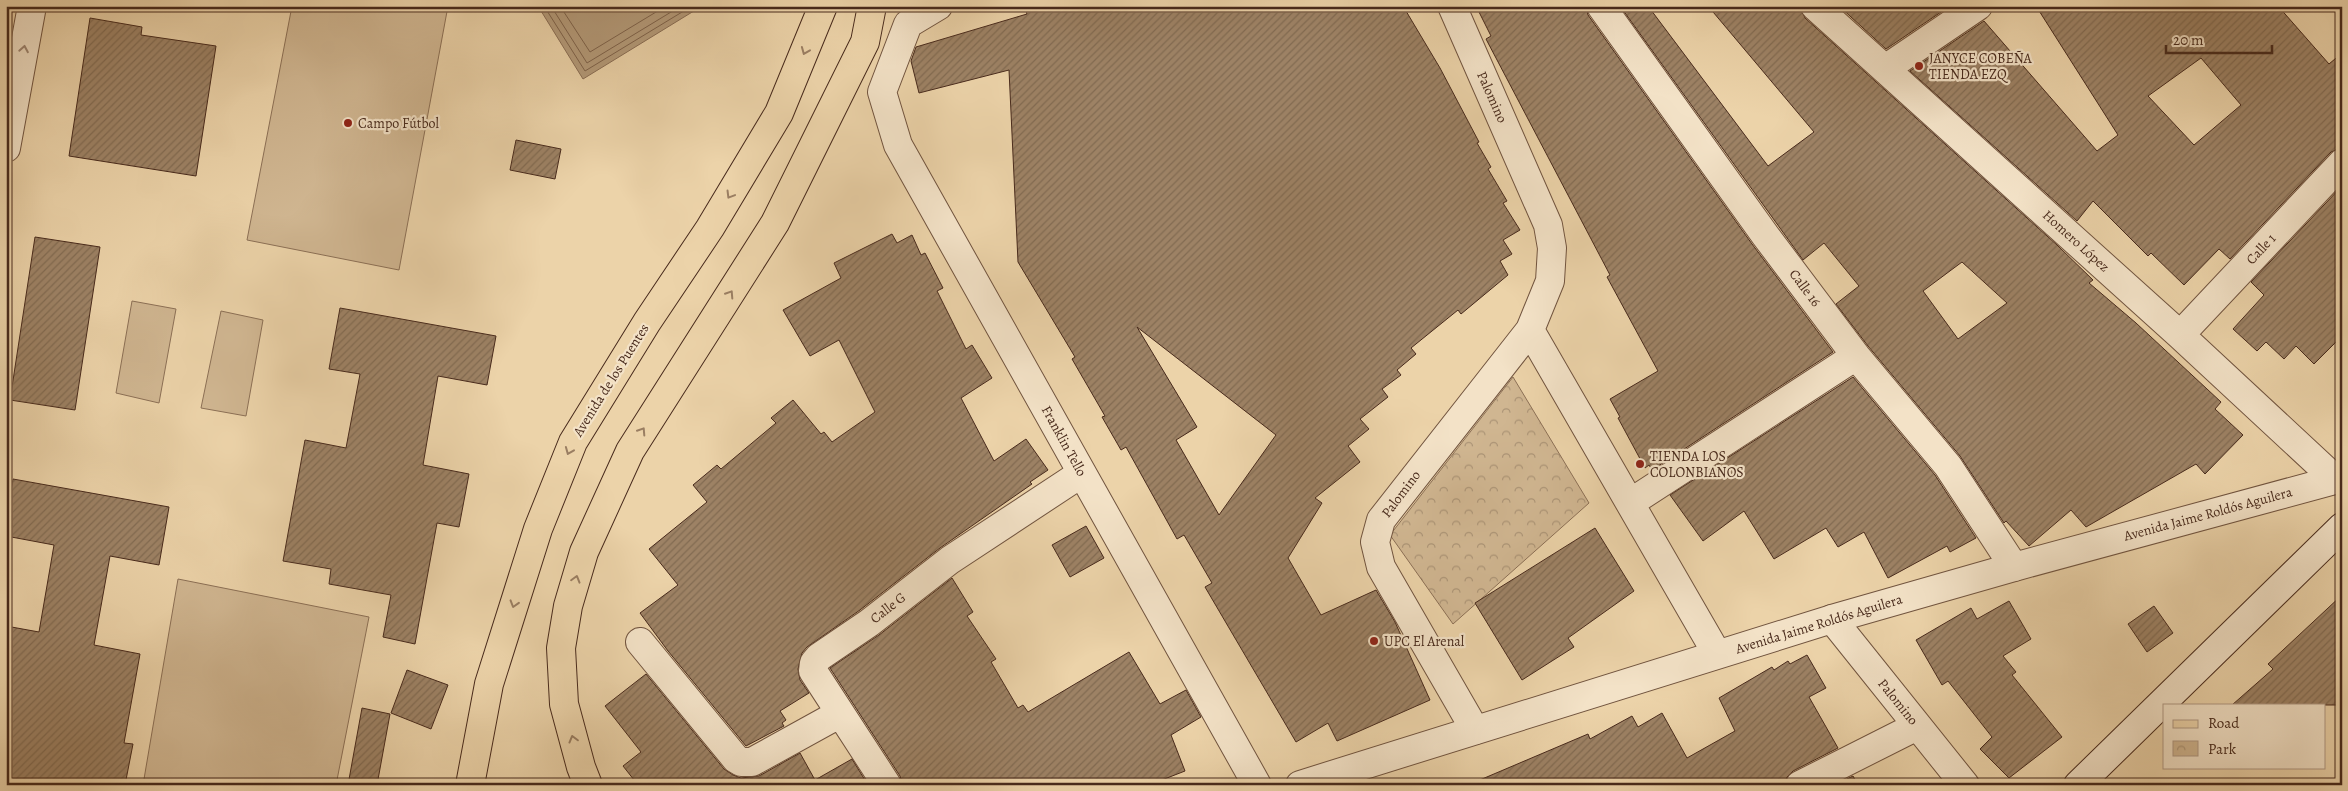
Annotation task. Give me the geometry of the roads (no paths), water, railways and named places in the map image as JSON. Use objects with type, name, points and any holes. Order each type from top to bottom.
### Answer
[{"type":"main road","name":"Avenida de los Puentes","points":[[470,785],[490,684],[538,529],[573,442],[647,322],[710,228],[779,113],[823,6]]},
{"type":"main road","points":[[588,785],[581,767],[564,704],[561,648],[568,606],[584,552],[630,451],[775,223],[865,42],[872,6]]},
{"type":"street","points":[[6,148],[32,6]]},
{"type":"street","points":[[909,15],[938,6]]},
{"type":"street","name":"Palomino","points":[[1452,6],[1548,225],[1552,248],[1550,281],[1530,330],[1380,520],[1375,542],[1381,567],[1475,730]]},
{"type":"street","name":"Calle 16","points":[[1601,6],[1765,235],[1856,356],[1948,466],[2014,567]]},
{"type":"street","name":"Homero López","points":[[1815,6],[2338,479]]},
{"type":"street","points":[[1885,69],[1978,6]]},
{"type":"street","name":"Franklin Tello","points":[[909,15],[882,92],[898,145],[1258,785]]},
{"type":"street","name":"Calle 1","points":[[2180,335],[2342,163]]},
{"type":"street","points":[[1530,330],[1717,654]]},
{"type":"street","points":[[1630,503],[1856,356]]},
{"type":"street","name":"Calle G","points":[[887,785],[839,714],[813,671],[814,663],[819,657],[868,623],[950,560],[1082,473]]},
{"type":"street","name":"Avenida Jaime Roldós Aguilera","points":[[1300,785],[1832,619],[2014,567],[2338,479]]},
{"type":"street","points":[[2078,785],[2342,527]]},
{"type":"street","name":"Palomino","points":[[1832,619],[1964,785]]},
{"type":"street","points":[[640,642],[736,759],[741,762],[752,762],[839,714]]},
{"type":"street","points":[[1800,785],[1917,726]]},
{"type":"water","points":[[538,6],[702,6],[583,79]]},
{"type":"place","name":"JANYCE COBEÑA TIENDA EZQ","points":[[1919,66]]},
{"type":"place","name":"Campo Fútbol","points":[[348,123]]},
{"type":"place","name":"TIENDA LOS COLONBIANOS","points":[[1640,464]]},
{"type":"place","name":"UPC El Arenal","points":[[1374,641]]}]
